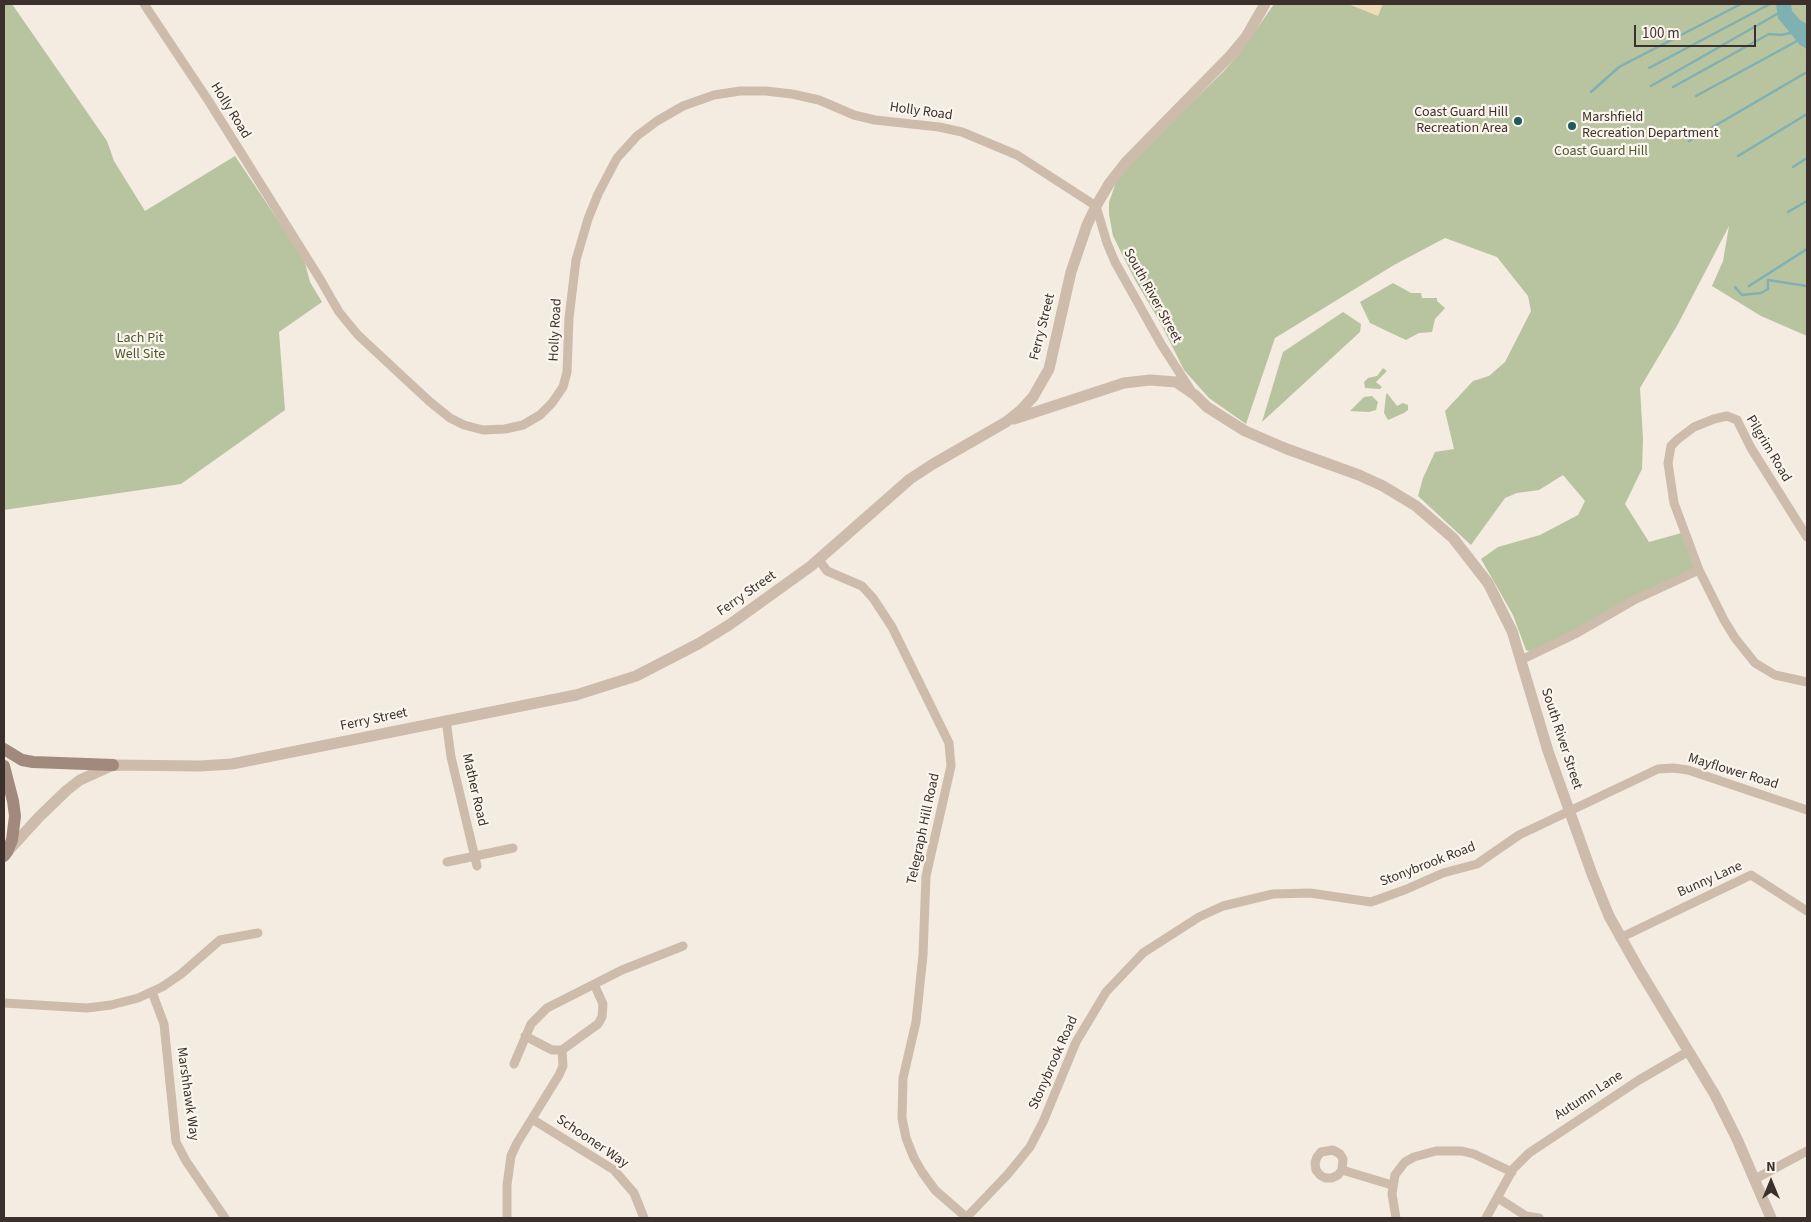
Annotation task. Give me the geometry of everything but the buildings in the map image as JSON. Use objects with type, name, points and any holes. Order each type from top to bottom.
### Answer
[{"type":"main road","points":[[4,749],[22,760],[33,762],[114,764]]},
{"type":"main road","points":[[4,766],[15,816],[12,840],[6,854]]},
{"type":"street","name":"Holly Road","points":[[144,4],[208,100],[339,312],[358,335],[429,402],[450,418],[464,425],[483,430],[505,429],[523,425],[540,415],[563,387],[568,372],[569,318],[576,260],[588,219],[598,194],[617,158],[637,136],[657,121],[691,103],[714,95],[740,91],[772,91],[819,100],[875,120],[939,127],[962,132],[1017,155],[1096,206]]},
{"type":"street","name":"Ferry Street","points":[[6,854],[67,790],[80,780],[114,764],[200,766],[232,764],[576,695],[636,676],[698,644],[729,625],[819,560],[910,479],[1006,422],[1033,397],[1049,369],[1071,272],[1087,225],[1096,206],[1109,184],[1127,161],[1230,56],[1246,37],[1265,4]]},
{"type":"street","name":"South River Street","points":[[1096,206],[1115,262],[1161,344],[1187,385],[1207,407],[1245,431],[1287,449],[1359,475],[1379,484],[1416,506],[1435,521],[1467,554],[1488,583],[1512,630],[1546,744],[1569,812],[1601,896],[1620,938],[1715,1095],[1755,1179],[1771,1218]]},
{"type":"street","name":"South River Street","points":[[1006,422],[1112,386],[1135,381],[1176,382],[1195,394]]},
{"type":"street","name":"Pilgrim Road","points":[[1807,537],[1751,448],[1737,420],[1727,416],[1714,419],[1694,427],[1671,446],[1668,463],[1674,503],[1699,570],[1724,620],[1735,638],[1756,662],[1775,675],[1807,682]]},
{"type":"street","name":"Telegraph Hill Road","points":[[819,560],[827,571],[862,586],[873,598],[892,627],[949,743],[951,766],[926,876],[923,956],[916,1022],[904,1078],[902,1109],[906,1138],[922,1172],[935,1190],[966,1218]]},
{"type":"street","points":[[1521,660],[1575,634],[1634,600],[1699,570]]},
{"type":"street","name":"Mather Road","points":[[446,720],[451,757],[477,866]]},
{"type":"street","name":"Mayflower Road","points":[[1569,812],[1658,769],[1673,768],[1688,770],[1807,810]]},
{"type":"street","name":"Stonybrook Road","points":[[966,1218],[1030,1147],[1042,1124],[1076,1042],[1106,992],[1143,953],[1174,932],[1199,917],[1223,906],[1267,895],[1310,893],[1371,902],[1407,889],[1437,875],[1476,864],[1519,835],[1569,812]]},
{"type":"street","points":[[447,862],[513,848]]},
{"type":"street","name":"Bunny Lane","points":[[1620,938],[1751,875],[1807,911]]},
{"type":"street","points":[[4,1003],[87,1008],[111,1005],[138,998],[162,987],[181,974],[220,940],[258,933]]},
{"type":"street","points":[[514,1064],[531,1024],[547,1008],[622,970],[683,946]]},
{"type":"street","points":[[525,1036],[552,1050],[562,1050],[598,1024],[602,1017],[603,1004],[594,984]]},
{"type":"street","name":"Marshhawk Way","points":[[152,992],[164,1024],[176,1142],[186,1161],[225,1218]]},
{"type":"street","points":[[507,1218],[507,1185],[511,1156],[559,1075],[563,1066],[562,1050]]},
{"type":"street","name":"Autumn Lane","points":[[1486,1218],[1512,1172],[1529,1153],[1639,1080],[1689,1051]]},
{"type":"street","name":"Schooner Way","points":[[532,1119],[614,1170],[634,1193],[644,1218]]},
{"type":"street","points":[[1755,1179],[1807,1150]]},
{"type":"street","points":[[1396,1218],[1392,1202],[1392,1184],[1395,1175],[1405,1162],[1423,1153],[1462,1151],[1474,1154],[1512,1172]]},
{"type":"street","points":[[1342,1170],[1392,1184]]},
{"type":"street","points":[[1498,1198],[1526,1217],[1539,1218]]},
{"type":"green space","name":"Lach Pit Well Site","points":[[4,4],[12,4],[107,141],[114,161],[145,211],[235,156],[304,259],[310,282],[322,302],[279,332],[285,410],[181,484],[4,510]]},
{"type":"green space","name":"Coast Guard Hill","points":[[1274,4],[1807,4],[1807,336],[1761,316],[1712,286],[1723,261],[1729,226],[1678,324],[1640,388],[1643,439],[1642,469],[1625,504],[1649,542],[1685,532],[1699,570],[1535,653],[1526,650],[1513,615],[1481,559],[1498,547],[1540,535],[1578,515],[1585,501],[1563,475],[1539,490],[1517,493],[1505,498],[1471,545],[1418,496],[1423,478],[1435,452],[1454,449],[1445,411],[1473,381],[1489,376],[1505,362],[1531,311],[1528,296],[1497,257],[1445,238],[1394,265],[1275,338],[1246,424],[1209,398],[1184,370],[1113,236],[1109,202],[1118,177],[1224,71],[1242,50]]},
{"type":"green space","points":[[1393,283],[1411,293],[1421,293],[1422,298],[1437,298],[1437,301],[1445,308],[1435,319],[1432,332],[1419,333],[1406,340],[1370,323],[1360,302]]},
{"type":"green space","points":[[1343,312],[1361,324],[1360,332],[1262,422],[1283,352]]},
{"type":"green space","points":[[1383,368],[1387,371],[1376,382],[1382,387],[1380,389],[1365,388],[1364,382],[1368,378],[1377,376]]},
{"type":"green space","points":[[1387,393],[1397,406],[1403,403],[1408,405],[1408,410],[1404,413],[1388,420],[1384,413]]},
{"type":"green space","points":[[1372,396],[1378,402],[1376,410],[1369,412],[1350,411],[1364,397]]},
{"type":"sand","points":[[1348,4],[1383,4],[1378,16]]},
{"type":"water","points":[[1776,4],[1791,4],[1792,11],[1800,20],[1807,24],[1807,49],[1800,45],[1778,18]]},
{"type":"waterway","points":[[1591,92],[1619,67],[1741,4]]},
{"type":"waterway","points":[[1649,68],[1770,4]]},
{"type":"waterway","points":[[1651,86],[1777,14]]},
{"type":"waterway","points":[[1673,87],[1769,34],[1781,35],[1790,33]]},
{"type":"waterway","points":[[1696,96],[1797,41]]},
{"type":"waterway","points":[[1689,141],[1807,72]]},
{"type":"waterway","points":[[1738,156],[1807,114]]},
{"type":"waterway","points":[[1793,167],[1807,158]]},
{"type":"waterway","points":[[1788,212],[1807,201]]},
{"type":"waterway","points":[[1749,286],[1807,249]]},
{"type":"waterway","points":[[1735,287],[1742,295],[1761,293],[1768,289],[1768,280],[1807,286]]},
{"type":"place","name":"Coast Guard Hill Recreation Area","points":[[1518,121]]},
{"type":"place","name":"Marshfield Recreation Department","points":[[1572,126]]}]
